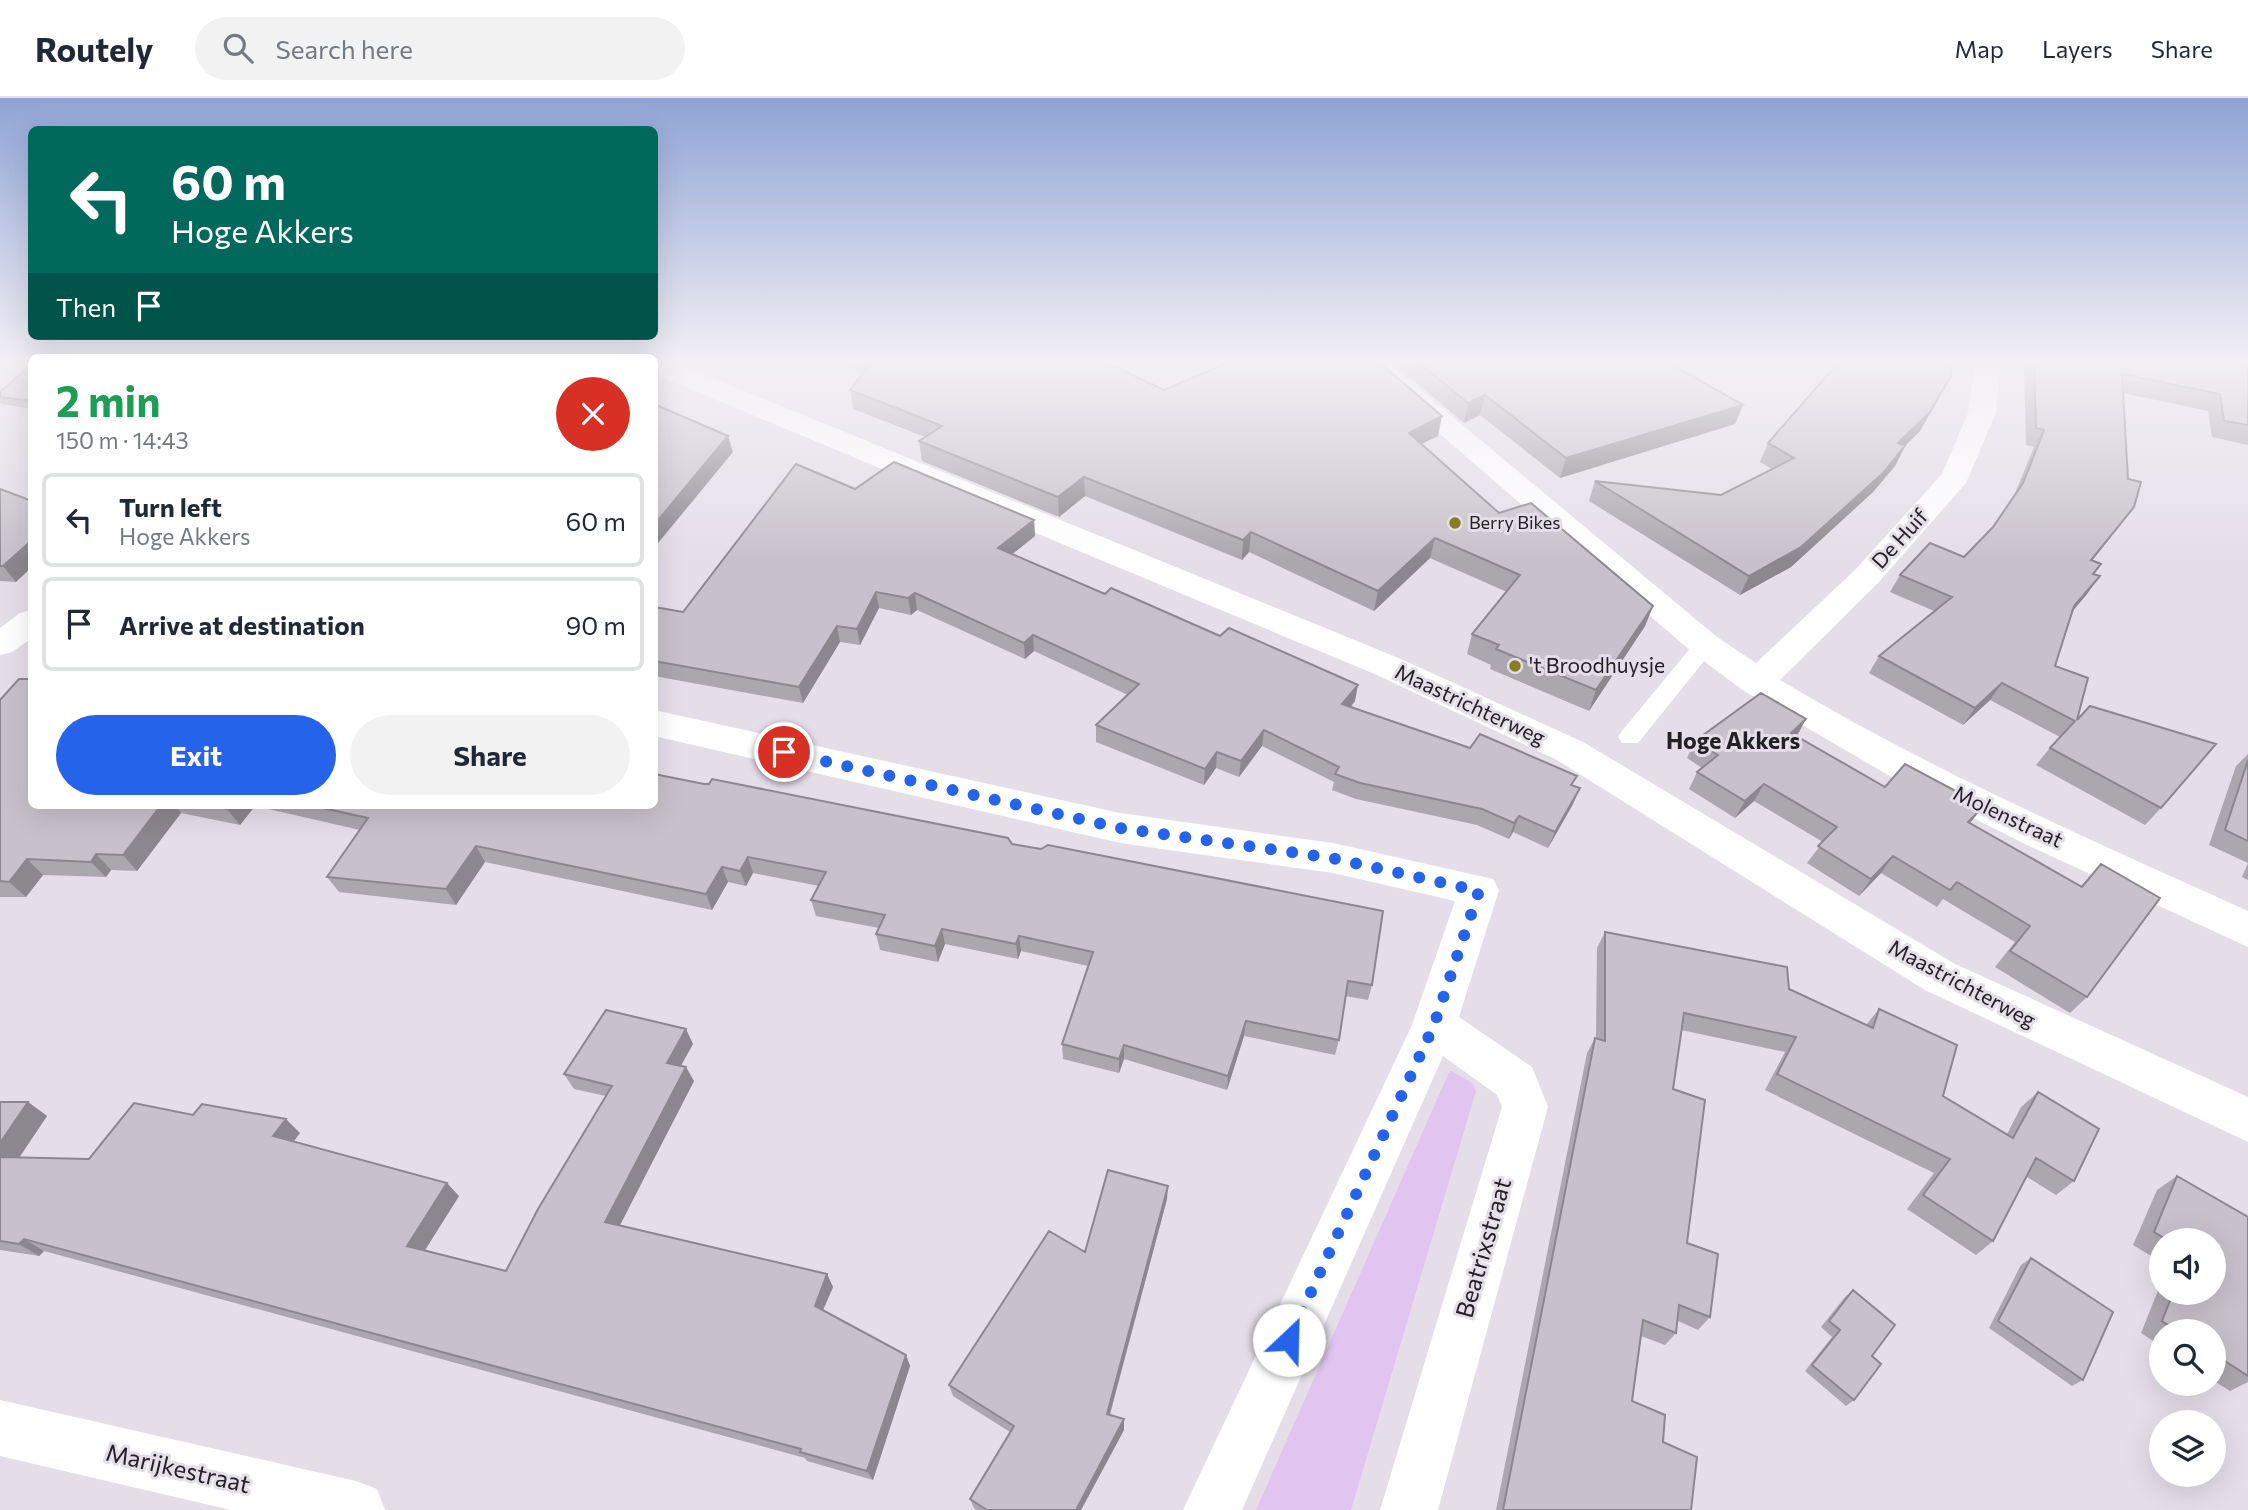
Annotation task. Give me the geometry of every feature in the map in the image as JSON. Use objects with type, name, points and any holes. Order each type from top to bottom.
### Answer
[{"type":"street","name":"Maastrichterweg","points":[[811,429],[1389,667],[1570,751],[1940,977],[2248,1120]]},
{"type":"street","name":"Molenstraat","points":[[1449,429],[1705,645],[1756,683],[1868,750],[2248,930]]},
{"type":"street","name":"De Huif","points":[[1756,683],[1867,576],[1956,477],[1976,429]]},
{"type":"street","points":[[658,724],[1120,828],[1332,858],[1479,891],[1434,1025],[1212,1510]]},
{"type":"street","name":"Beatrixstraat","points":[[1409,1510],[1525,1107],[1516,1082],[1434,1025]]},
{"type":"street","name":"Marijkestraat","points":[[0,1428],[356,1510]]},
{"type":"lane","points":[[1630,737],[1705,645]]},
{"type":"shaded area","points":[[1450,1070],[1472,1083],[1476,1091],[1351,1510],[1256,1510]]},
{"type":"building","points":[[658,429],[712,429],[728,436],[658,520]]},
{"type":"building","points":[[938,429],[1417,429],[1409,433],[1499,513],[1531,503],[1653,606],[1596,690],[1496,649],[1499,645],[1472,634],[1520,575],[1435,538],[1378,591],[1251,532],[1243,540],[1084,477],[1058,497],[919,441]]},
{"type":"building","points":[[1529,429],[1663,429],[1566,458]]},
{"type":"building","points":[[1780,429],[1913,429],[1898,443],[1905,446],[1883,473],[1801,547],[1749,576],[1595,481],[1721,495],[1794,458],[1768,443]]},
{"type":"building","points":[[2040,429],[2125,429],[2128,479],[2141,482],[2134,507],[2091,560],[2101,564],[2093,574],[2100,576],[2074,606],[2055,666],[2088,678],[2077,720],[2090,706],[2216,744],[2161,808],[2050,748],[2075,721],[2002,683],[1975,708],[1879,656],[1952,597],[1900,575],[1930,543],[1964,557],[1993,527],[2023,483],[2044,430]]},
{"type":"building","points":[[894,462],[1034,520],[998,548],[1105,594],[1111,588],[1220,636],[1229,628],[1358,685],[1342,704],[1470,748],[1480,734],[1577,776],[1571,785],[1580,788],[1555,832],[1519,816],[1514,823],[1482,809],[1360,783],[1335,774],[1339,767],[1264,730],[1241,761],[1217,752],[1205,769],[1096,725],[1139,684],[1033,635],[1024,643],[915,593],[908,598],[876,592],[857,629],[837,626],[799,687],[658,662],[658,608],[683,612],[796,464],[855,489]]},
{"type":"building","points":[[0,489],[28,500],[28,544],[0,566]]},
{"type":"building","points":[[19,679],[28,679],[28,809],[158,809],[123,855],[96,854],[91,862],[27,859],[9,882],[0,881],[0,700]]},
{"type":"building","points":[[1761,693],[1806,719],[1791,733],[1885,787],[1905,764],[1984,806],[1968,822],[2082,887],[2101,864],[2160,898],[2087,997],[2010,951],[2030,926],[1957,882],[1950,890],[1893,856],[1871,879],[1818,846],[1837,827],[1764,784],[1745,801],[1697,772],[1718,755],[1695,741]]},
{"type":"building","points":[[2248,760],[2248,841],[2225,830]]},
{"type":"building","points":[[658,775],[704,784],[709,784],[712,779],[1008,838],[1012,844],[1041,849],[1048,845],[1383,911],[1372,985],[1348,981],[1339,1040],[1246,1021],[1228,1076],[1124,1045],[1119,1059],[1062,1044],[1093,952],[1019,936],[1016,944],[942,929],[935,946],[876,934],[885,915],[811,900],[826,872],[748,857],[740,871],[722,867],[706,894],[476,846],[446,889],[327,877],[368,818],[327,809],[658,809]]},
{"type":"building","points":[[1605,932],[1787,967],[1789,989],[1873,1028],[1879,1009],[1957,1045],[1943,1096],[2013,1138],[2038,1092],[2099,1129],[2074,1181],[2036,1158],[1993,1241],[1923,1195],[1950,1159],[1777,1074],[1796,1037],[1684,1013],[1673,1089],[1705,1100],[1687,1243],[1718,1254],[1710,1317],[1679,1305],[1676,1333],[1643,1320],[1632,1401],[1665,1415],[1663,1442],[1697,1457],[1691,1510],[1503,1510],[1595,1038],[1605,1041]]},
{"type":"building","points":[[606,1010],[686,1029],[667,1063],[686,1067],[605,1222],[827,1274],[815,1306],[906,1355],[867,1471],[800,1452],[801,1449],[24,1239],[19,1244],[0,1241],[0,1157],[89,1159],[134,1103],[193,1115],[202,1104],[286,1119],[273,1136],[447,1183],[407,1246],[506,1271],[538,1209],[612,1086],[564,1074]]},
{"type":"building","points":[[0,1102],[28,1102],[0,1143]]},
{"type":"building","points":[[1108,1170],[1168,1186],[1107,1414],[1124,1419],[1076,1510],[987,1510],[970,1499],[1014,1426],[949,1385],[1049,1231],[1085,1252]]},
{"type":"building","points":[[2177,1176],[2248,1217],[2248,1376],[2226,1362],[2226,1319],[2163,1319],[2168,1305],[2226,1305],[2226,1228],[2156,1228]]},
{"type":"building","points":[[2031,1258],[2113,1312],[2083,1380],[1998,1321]]},
{"type":"building","points":[[1853,1290],[1895,1325],[1872,1356],[1881,1364],[1854,1400],[1812,1365],[1840,1330],[1829,1321]]},
{"type":"place","name":"Berry Bikes","points":[[1455,523]]},
{"type":"place","name":"'t Broodhuysje","points":[[1515,666]]},
{"type":"district","name":"Hoge Akkers","points":[[1733,741]]},
{"type":"route","points":[[784,752],[1120,828],[1332,858],[1479,891],[1434,1025],[1289,1340]]}]
